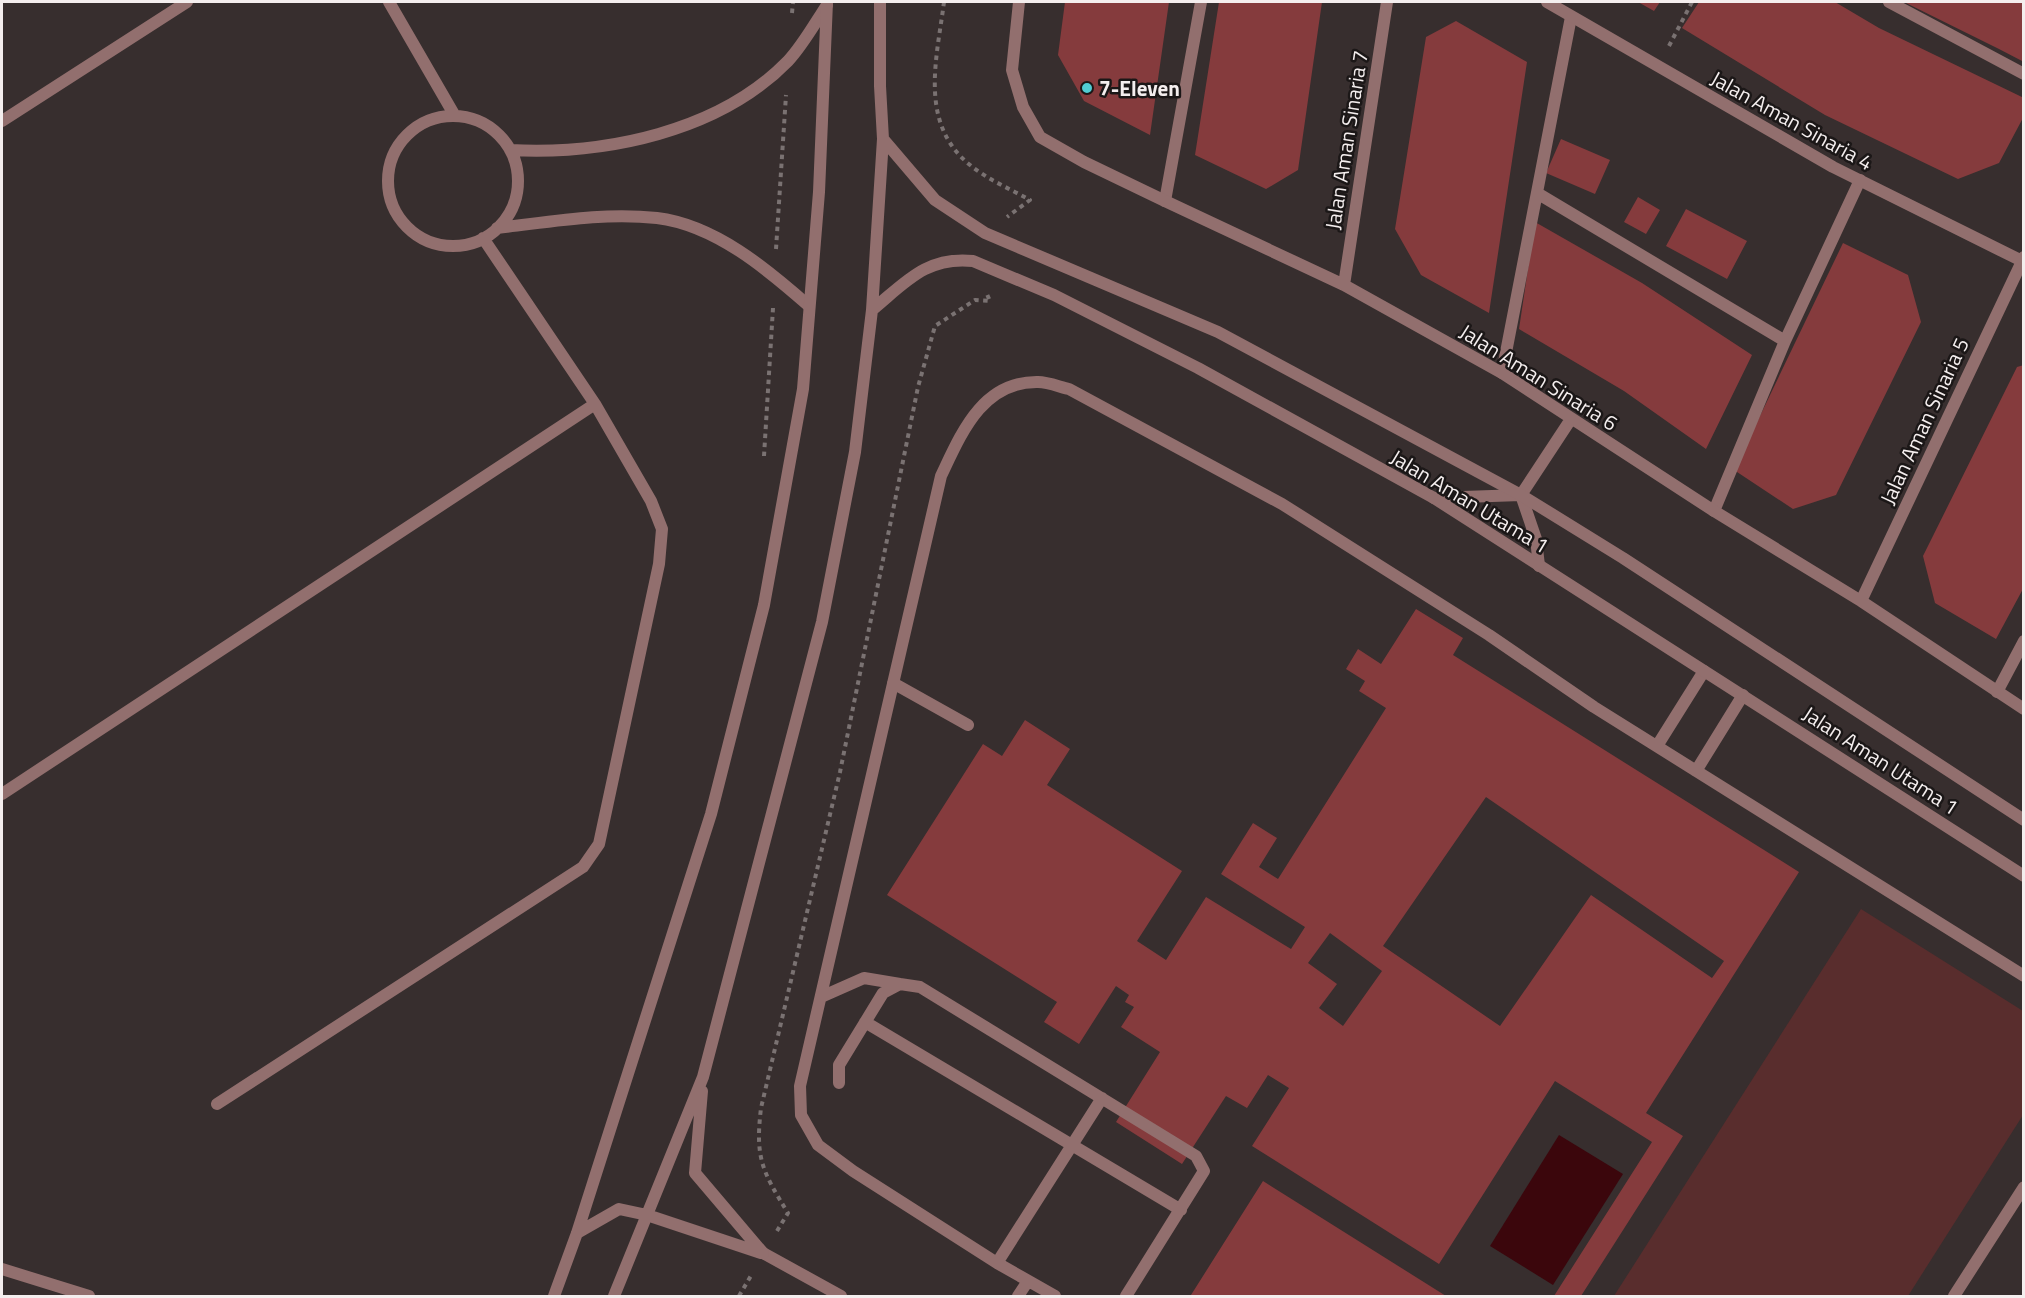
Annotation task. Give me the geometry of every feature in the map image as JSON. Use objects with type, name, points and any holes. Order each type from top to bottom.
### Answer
[{"type":"street","points":[[2,121],[187,2]]},
{"type":"street","points":[[389,2],[455,116]]},
{"type":"street","points":[[614,1296],[703,1077],[822,622],[855,452],[872,310],[883,139],[880,86],[880,2]]},
{"type":"street","name":"Jalan Aman Sinaria 6","points":[[1019,2],[1011,70],[1023,107],[1040,137],[1084,162],[1344,285],[1502,374],[1714,511],[1861,601],[2024,709]]},
{"type":"street","points":[[1165,201],[1201,2]]},
{"type":"street","name":"Jalan Aman Sinaria 7","points":[[1344,285],[1387,2]]},
{"type":"street","name":"Jalan Aman Sinaria 4","points":[[1547,2],[1657,67],[1860,180],[2023,260]]},
{"type":"street","points":[[1889,2],[2024,74]]},
{"type":"street","points":[[510,150],[554,152],[666,134],[731,105],[788,60],[827,3]]},
{"type":"street","points":[[554,1296],[577,1233],[711,814],[761,616],[796,443],[803,389],[819,192],[827,3]]},
{"type":"street","points":[[1502,374],[1571,17]]},
{"type":"street","points":[[455,116],[472,118],[487,125],[501,136],[516,166],[518,183],[508,215],[497,228],[483,238],[450,246],[434,243],[405,226],[395,211],[390,196],[389,171],[397,147],[408,133],[422,123],[438,117],[455,116]]},
{"type":"street","name":"Jalan Aman Utama 1","points":[[883,139],[935,200],[985,232],[1218,332],[1521,495],[1633,565],[2024,820]]},
{"type":"street","points":[[1714,511],[1785,341],[1860,180]]},
{"type":"street","points":[[1537,193],[1785,341]]},
{"type":"street","points":[[497,228],[599,216],[659,218],[707,233],[775,276],[809,306]]},
{"type":"street","points":[[217,1104],[583,867],[595,854],[600,844],[656,576],[662,529],[651,501],[596,404],[483,238]]},
{"type":"street","name":"Jalan Aman Utama 1","points":[[872,310],[927,265],[960,260],[973,261],[1054,296],[1198,368],[1434,498],[2024,876]]},
{"type":"street","name":"Jalan Aman Sinaria 5","points":[[1861,601],[2023,260]]},
{"type":"street","points":[[1055,1296],[997,1263],[853,1171],[818,1145],[801,1115],[800,1086],[941,476],[959,437],[977,409],[1002,390],[1037,382],[1070,389],[1282,504],[1489,635],[1696,771],[2024,976]]},
{"type":"street","points":[[2,794],[596,404]]},
{"type":"street","points":[[1521,495],[1571,419]]},
{"type":"street","points":[[1434,498],[1521,495]]},
{"type":"street","points":[[1521,495],[1536,539],[1539,566]]},
{"type":"street","points":[[1997,692],[2024,641]]},
{"type":"street","points":[[1657,746],[1704,670]]},
{"type":"street","points":[[893,683],[968,725]]},
{"type":"street","points":[[1696,771],[1743,695]]},
{"type":"street","points":[[821,997],[864,978],[920,987],[1196,1156],[1204,1171],[1126,1296]]},
{"type":"street","points":[[838,1083],[839,1065],[883,993],[900,984]]},
{"type":"street","points":[[865,1022],[1180,1210]]},
{"type":"street","points":[[703,1077],[695,1173],[763,1253]]},
{"type":"street","points":[[997,1263],[1102,1098]]},
{"type":"street","points":[[1954,1296],[2024,1187]]},
{"type":"street","points":[[577,1233],[619,1209],[647,1215],[763,1253],[841,1296]]},
{"type":"street","points":[[2,1269],[90,1296]]},
{"type":"street","points":[[1018,1296],[1028,1281]]},
{"type":"path","points":[[764,466],[793,2]]},
{"type":"path","points":[[944,2],[935,73],[935,112],[952,146],[970,165],[1030,200],[985,232]]},
{"type":"path","points":[[1657,67],[1692,2]]},
{"type":"path","points":[[739,1296],[788,1213],[767,1178],[757,1143],[763,1097],[840,772],[918,387],[935,326],[975,300],[990,301],[973,261]]},
{"type":"shaded area","points":[[1861,909],[2023,1011],[2023,1115],[1908,1296],[1614,1296]]},
{"type":"shaded area","points":[[1559,1135],[1623,1174],[1553,1285],[1490,1246]]},
{"type":"building","points":[[1065,2],[1169,2],[1150,135],[1084,101],[1058,55]]},
{"type":"building","points":[[1219,2],[1322,2],[1298,170],[1266,189],[1195,155]]},
{"type":"building","points":[[1638,2],[1660,2],[1654,11]]},
{"type":"building","points":[[1699,2],[1835,2],[1879,28],[2024,98],[2024,116],[1999,163],[1958,179],[1825,115],[1682,28]]},
{"type":"building","points":[[1904,2],[2024,2],[2024,62],[1999,49]]},
{"type":"building","points":[[1456,21],[1527,62],[1489,313],[1421,275],[1395,229],[1426,37]]},
{"type":"building","points":[[1561,139],[1610,160],[1595,194],[1546,173]]},
{"type":"building","points":[[1638,197],[1660,210],[1646,234],[1624,222]]},
{"type":"building","points":[[1686,209],[1747,241],[1727,279],[1666,246]]},
{"type":"building","points":[[1535,222],[1642,283],[1752,355],[1706,449],[1624,391],[1519,329]]},
{"type":"building","points":[[1843,243],[1908,275],[1921,322],[1836,495],[1793,509],[1734,470]]},
{"type":"building","points":[[2024,365],[2024,587],[1996,639],[1935,603],[1923,556],[2017,367]]},
{"type":"building","points":[[1416,609],[1463,638],[1453,655],[1799,872],[1646,1113],[1683,1136],[1581,1296],[1554,1296],[1652,1142],[1555,1081],[1439,1264],[1252,1146],[1289,1088],[1268,1075],[1247,1108],[1226,1096],[1182,1164],[1116,1122],[1160,1052],[1121,1027],[1134,1007],[1125,1002],[1129,995],[1116,986],[1079,1044],[1044,1022],[1057,1002],[887,895],[983,744],[1002,756],[1025,720],[1070,749],[1047,785],[1182,871],[1137,941],[1166,960],[1206,897],[1291,949],[1305,927],[1221,874],[1253,823],[1277,838],[1259,867],[1278,879],[1386,708],[1359,691],[1365,681],[1346,669],[1358,649],[1381,664]],"holes":[[[1486,797],[1724,961],[1712,978],[1591,895],[1500,1026],[1383,946]],[[1330,933],[1382,971],[1343,1026],[1319,1008],[1337,984],[1308,963]]]},
{"type":"building","points":[[1263,1181],[1446,1296],[1191,1295]]},
{"type":"place","name":"7-Eleven","points":[[1087,88]]}]
